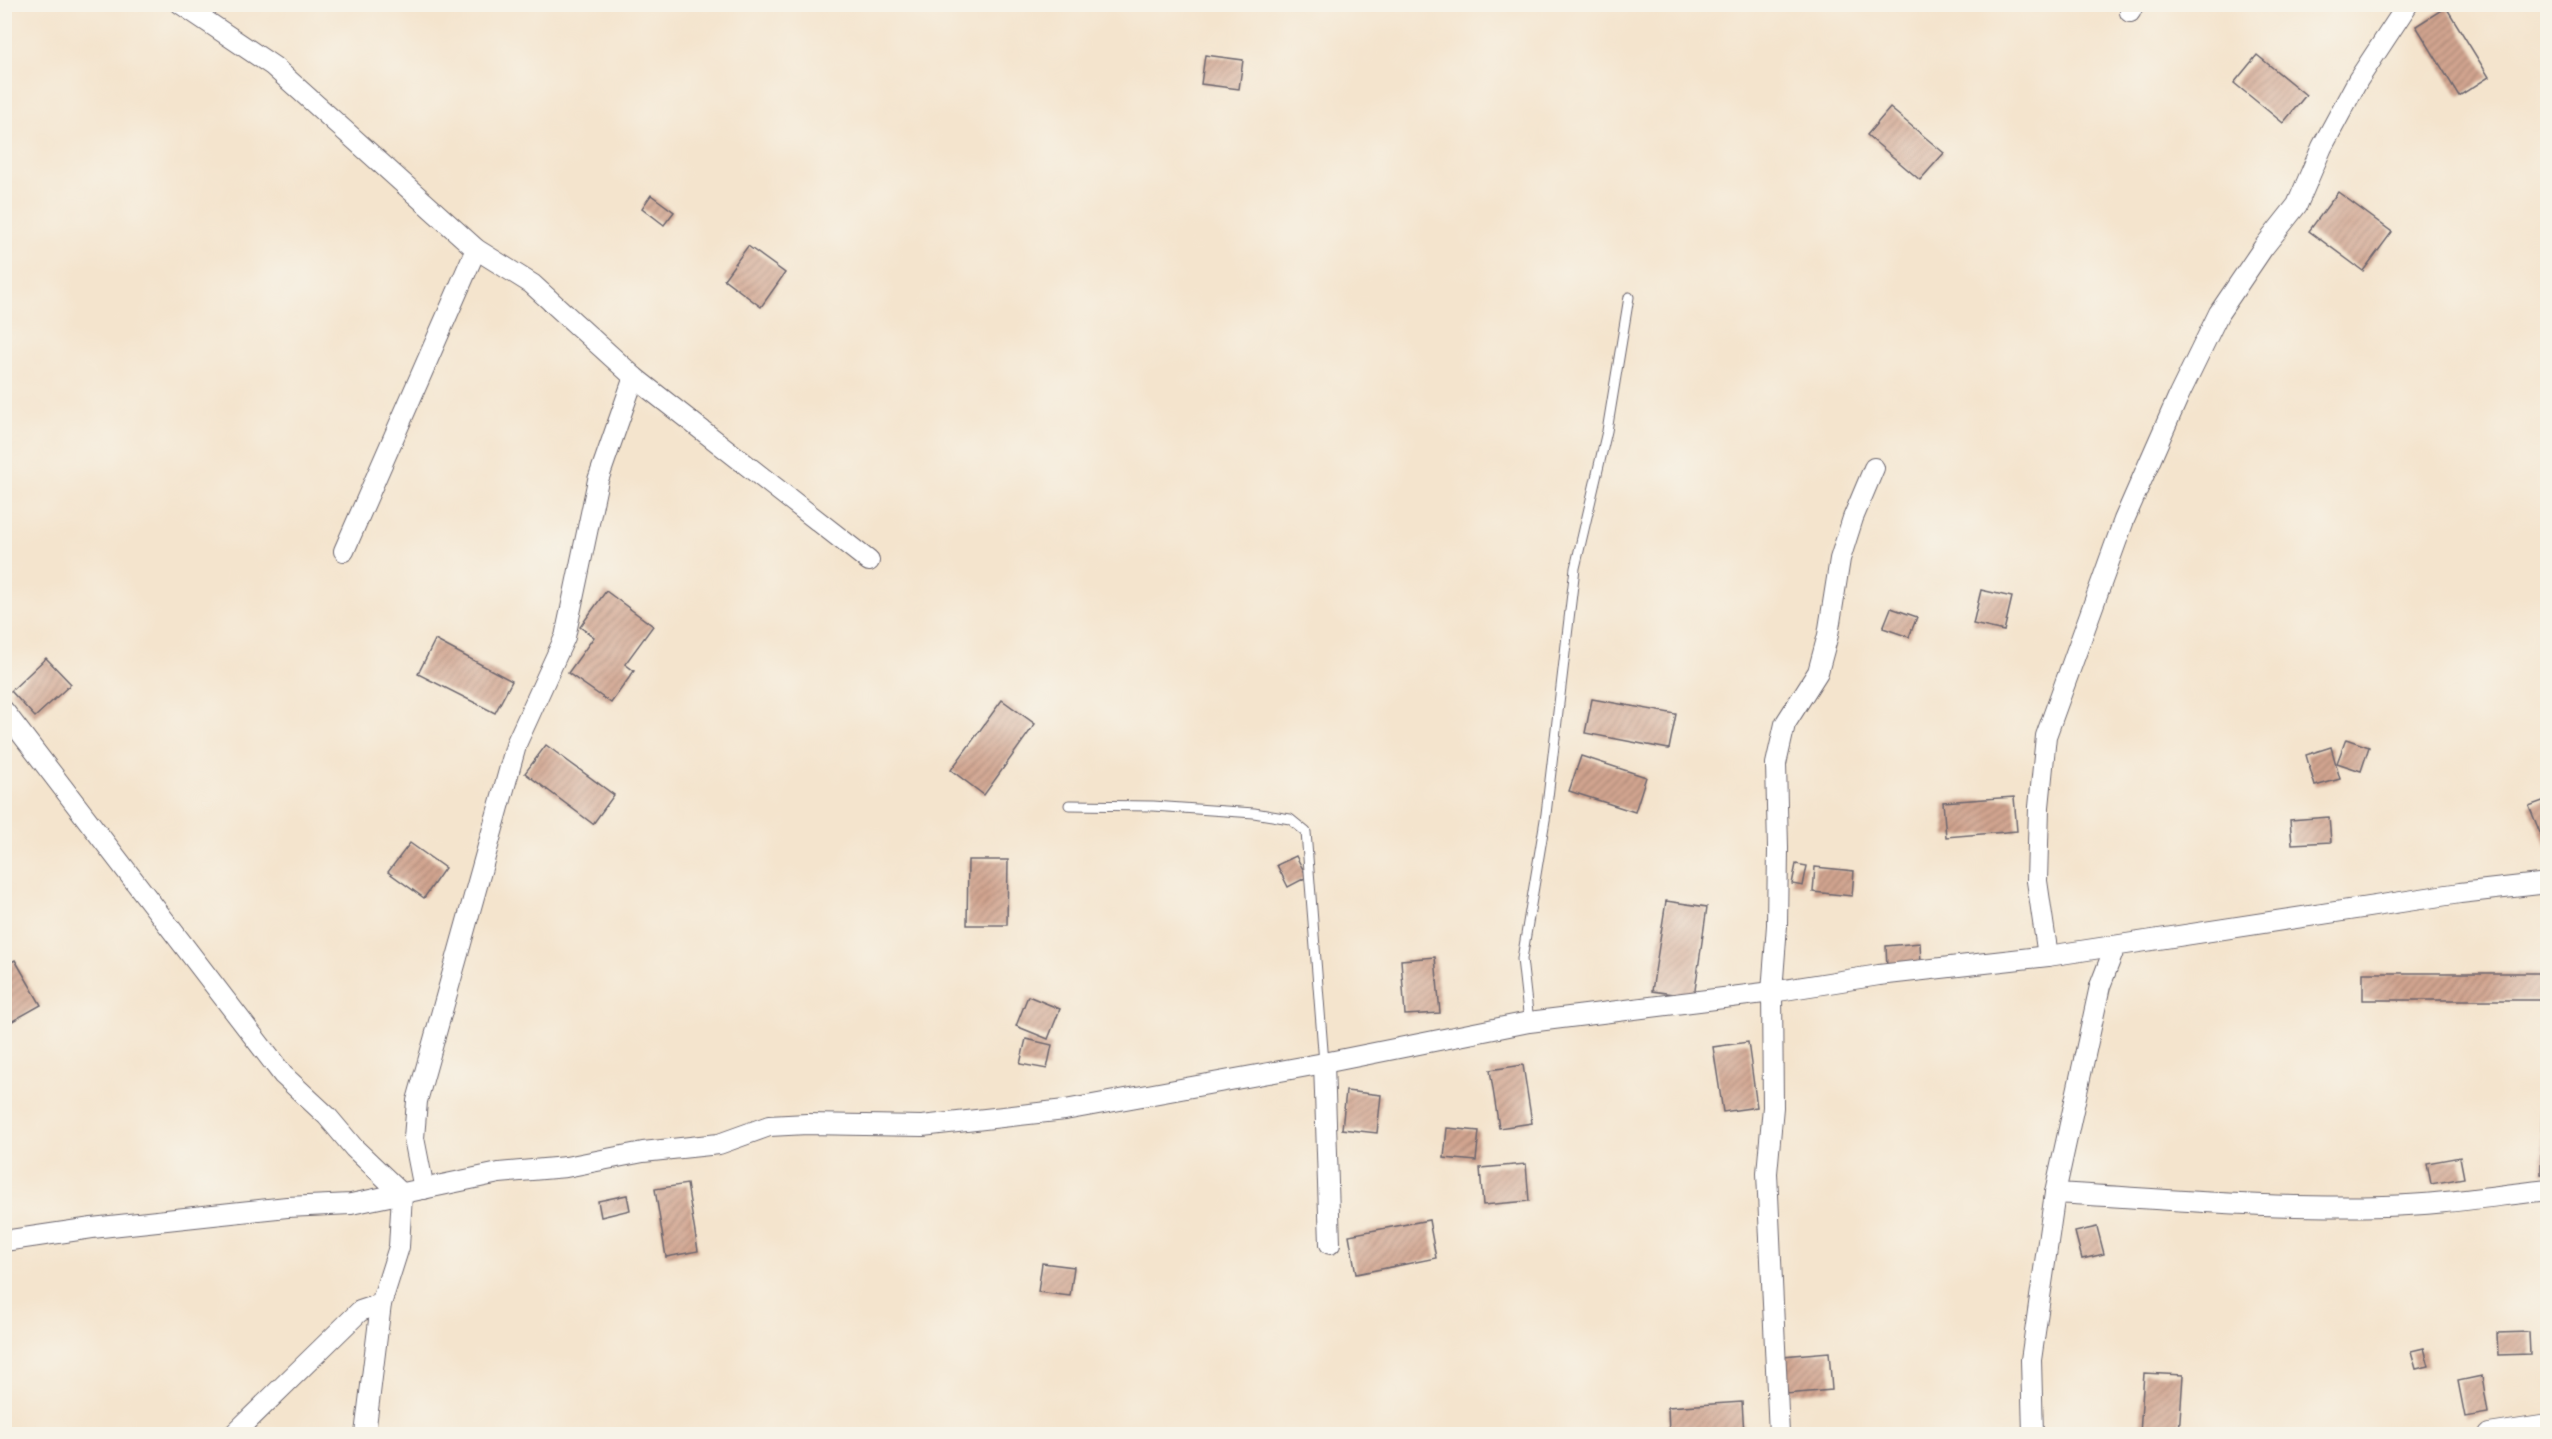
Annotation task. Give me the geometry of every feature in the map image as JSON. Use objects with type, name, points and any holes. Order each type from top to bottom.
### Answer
[{"type":"street","points":[[181,4],[273,66],[476,249],[532,284],[634,377],[869,561]]},
{"type":"street","points":[[2048,956],[2037,881],[2039,807],[2046,736],[2124,520],[2179,395],[2219,313],[2263,248],[2297,205],[2322,147],[2358,80],[2408,4]]},
{"type":"street","points":[[344,551],[476,249]]},
{"type":"street","points":[[424,1189],[414,1138],[417,1101],[517,742],[565,637],[598,480],[634,377]]},
{"type":"street","points":[[1779,1434],[1767,1173],[1773,1107],[1772,992],[1777,925],[1778,848],[1776,764],[1785,724],[1818,672],[1828,635],[1840,559],[1853,518],[1874,468]]},
{"type":"street","points":[[4,711],[283,1075],[327,1116],[354,1148],[402,1194],[399,1247],[381,1304],[365,1434]]},
{"type":"street","points":[[4,1241],[92,1228],[276,1208],[351,1204],[499,1173],[566,1167],[643,1152],[719,1144],[769,1126],[807,1124],[922,1126],[1065,1110],[1324,1063],[1529,1022],[1772,992],[1880,975],[2115,947],[2449,895],[2547,883]]},
{"type":"street","points":[[2033,1434],[2031,1360],[2055,1193],[2100,986],[2115,947]]},
{"type":"street","points":[[1324,1063],[1330,1244]]},
{"type":"street","points":[[2055,1193],[2278,1205],[2385,1206],[2547,1190]]},
{"type":"street","points":[[234,1434],[360,1311],[381,1304]]},
{"type":"street","points":[[2489,1434],[2518,1432],[2547,1425]]},
{"type":"lane","points":[[1529,1022],[1522,959],[1546,814],[1575,568],[1607,431],[1629,297]]},
{"type":"lane","points":[[1069,805],[1154,806],[1254,813],[1290,819],[1306,832],[1310,857],[1324,1063]]},
{"type":"building","points":[[2446,7],[2489,77],[2459,96],[2416,26]]},
{"type":"building","points":[[1205,55],[1243,60],[1239,89],[1201,84]]},
{"type":"building","points":[[2257,55],[2306,95],[2283,123],[2234,83]]},
{"type":"building","points":[[1890,108],[1944,153],[1920,180],[1867,135]]},
{"type":"building","points":[[2338,192],[2392,232],[2363,271],[2309,231]]},
{"type":"building","points":[[651,195],[674,212],[664,225],[642,208]]},
{"type":"building","points":[[748,246],[785,273],[761,307],[724,279]]},
{"type":"building","points":[[1981,590],[2012,597],[2004,631],[1973,624]]},
{"type":"building","points":[[606,591],[653,626],[625,664],[634,671],[611,703],[568,673],[594,637],[580,627]]},
{"type":"building","points":[[1891,608],[1917,617],[1909,637],[1883,628]]},
{"type":"building","points":[[435,640],[512,681],[495,713],[418,674]]},
{"type":"building","points":[[46,658],[71,684],[35,717],[11,691]]},
{"type":"building","points":[[1592,699],[1676,714],[1669,749],[1585,733]]},
{"type":"building","points":[[1002,700],[1035,724],[984,795],[951,770]]},
{"type":"building","points":[[2346,739],[2369,747],[2361,771],[2337,763]]},
{"type":"building","points":[[546,745],[614,795],[593,824],[525,773]]},
{"type":"building","points":[[2331,747],[2340,779],[2315,786],[2306,755]]},
{"type":"building","points":[[1581,756],[1646,777],[1635,812],[1569,791]]},
{"type":"building","points":[[2014,797],[2017,831],[1946,837],[1943,802]]},
{"type":"building","points":[[2548,799],[2548,846],[2546,847],[2529,806]]},
{"type":"building","points":[[2329,817],[2331,842],[2292,844],[2290,820]]},
{"type":"building","points":[[410,843],[445,868],[424,898],[388,872]]},
{"type":"building","points":[[1296,856],[1307,877],[1288,887],[1277,865]]},
{"type":"building","points":[[968,860],[1008,860],[1007,925],[967,925]]},
{"type":"building","points":[[1796,864],[1807,866],[1803,886],[1792,884]]},
{"type":"building","points":[[1815,867],[1854,871],[1852,896],[1813,892]]},
{"type":"building","points":[[1666,901],[1707,907],[1694,997],[1652,991]]},
{"type":"building","points":[[1920,943],[1921,965],[1887,967],[1886,946]]},
{"type":"building","points":[[1435,957],[1440,1013],[1405,1015],[1401,960]]},
{"type":"building","points":[[15,960],[41,1005],[9,1023],[4,1015],[4,966]]},
{"type":"building","points":[[2363,973],[2548,973],[2548,1174],[2541,1174],[2543,1000],[2363,1000]]},
{"type":"building","points":[[1028,996],[1060,1009],[1048,1039],[1016,1026]]},
{"type":"building","points":[[1026,1039],[1052,1045],[1047,1069],[1020,1064]]},
{"type":"building","points":[[1748,1042],[1757,1107],[1723,1112],[1713,1047]]},
{"type":"building","points":[[1523,1065],[1532,1123],[1499,1128],[1490,1070]]},
{"type":"building","points":[[1346,1091],[1381,1095],[1377,1133],[1342,1129]]},
{"type":"building","points":[[1447,1128],[1479,1131],[1476,1161],[1444,1158]]},
{"type":"building","points":[[2460,1157],[2464,1178],[2431,1184],[2427,1163]]},
{"type":"building","points":[[1526,1164],[1529,1201],[1483,1205],[1480,1168]]},
{"type":"building","points":[[687,1184],[698,1251],[666,1257],[655,1189]]},
{"type":"building","points":[[627,1195],[630,1210],[601,1217],[598,1201]]},
{"type":"building","points":[[1429,1220],[1436,1258],[1356,1274],[1349,1235]]},
{"type":"building","points":[[2097,1227],[2104,1254],[2082,1259],[2075,1232]]},
{"type":"building","points":[[1042,1263],[1074,1267],[1070,1296],[1038,1292]]},
{"type":"building","points":[[2529,1332],[2530,1354],[2498,1355],[2497,1333]]},
{"type":"building","points":[[2424,1348],[2429,1366],[2416,1369],[2411,1351]]},
{"type":"building","points":[[1829,1352],[1832,1390],[1786,1394],[1783,1356]]},
{"type":"building","points":[[2144,1373],[2183,1375],[2179,1434],[2140,1434]]},
{"type":"building","points":[[2482,1376],[2488,1413],[2465,1417],[2458,1381]]},
{"type":"building","points":[[1742,1402],[1744,1434],[1669,1434],[1668,1407]]}]
